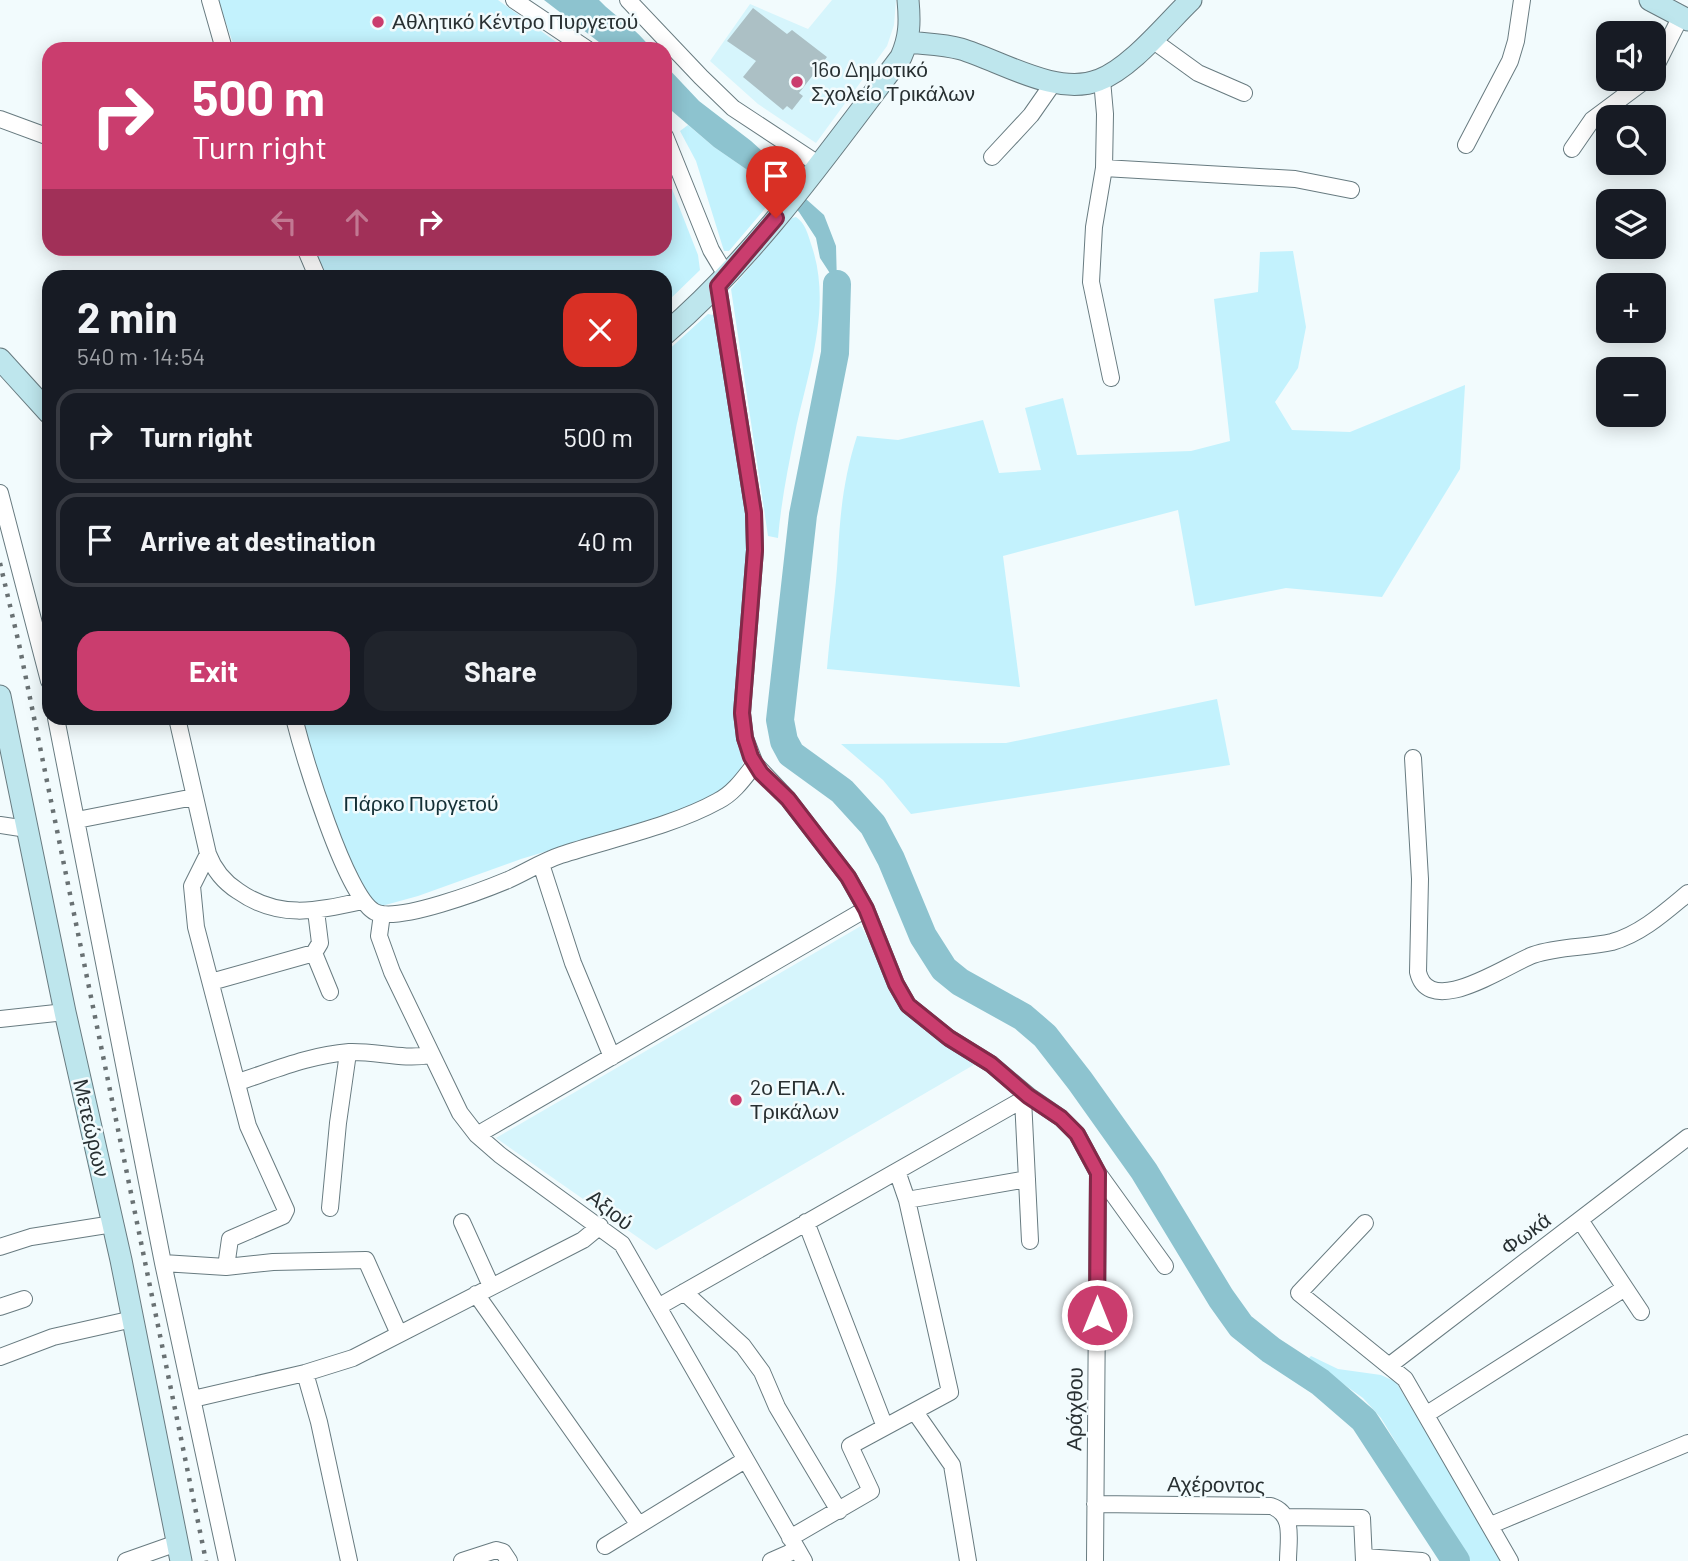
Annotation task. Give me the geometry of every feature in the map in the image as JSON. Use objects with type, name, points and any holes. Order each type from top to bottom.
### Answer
[{"type":"main road","points":[[672,327],[722,281],[776,218],[901,57],[908,41],[908,0]]},
{"type":"main road","points":[[908,41],[960,49],[1054,82],[1075,85],[1102,80],[1151,39],[1191,0]]},
{"type":"main road","points":[[1650,0],[1684,18]]},
{"type":"main road","points":[[0,359],[42,405]]},
{"type":"main road","name":"Μετεώρων","points":[[0,696],[65,1012],[133,1319],[179,1552]]},
{"type":"street","points":[[210,0],[222,42]]},
{"type":"street","points":[[514,0],[577,42]]},
{"type":"street","points":[[628,0],[668,42]]},
{"type":"street","points":[[1466,145],[1510,61],[1522,0]]},
{"type":"street","points":[[1666,49],[1684,18]]},
{"type":"street","points":[[1151,39],[1198,73],[1244,93]]},
{"type":"street","points":[[672,46],[733,108],[815,168]]},
{"type":"street","points":[[1102,80],[1105,114],[1104,168],[1094,228],[1091,282],[1111,378]]},
{"type":"street","points":[[992,157],[1031,115],[1054,82]]},
{"type":"street","points":[[1572,149],[1592,120],[1631,91]]},
{"type":"street","points":[[0,119],[42,134]]},
{"type":"street","points":[[672,154],[722,281]]},
{"type":"street","points":[[1104,168],[1295,179],[1351,190]]},
{"type":"street","name":"Αράχθου","points":[[722,281],[754,513],[755,550],[742,713],[745,738],[755,764],[826,846],[866,909],[896,984],[908,1005],[949,1038],[991,1064],[1026,1097],[1061,1118],[1077,1134],[1098,1173],[1164,1266]]},
{"type":"street","points":[[0,494],[42,654]]},
{"type":"street","points":[[57,725],[163,1263],[227,1561]]},
{"type":"street","points":[[179,725],[208,854],[214,867],[227,883],[258,904],[287,912],[316,911],[362,901]]},
{"type":"street","points":[[296,725],[321,804],[362,901],[382,914],[401,914],[449,901],[509,879],[558,856],[670,820],[718,801],[738,785],[755,764]]},
{"type":"street","points":[[1413,758],[1420,879],[1418,972],[1422,983],[1430,989],[1443,992],[1459,989],[1514,962],[1550,950],[1613,942],[1650,924],[1688,893]]},
{"type":"street","points":[[77,820],[194,797]]},
{"type":"street","points":[[0,825],[27,829]]},
{"type":"street","points":[[208,854],[198,871],[191,892],[197,928],[253,1142],[286,1210],[283,1216],[230,1239],[226,1267]]},
{"type":"street","points":[[541,864],[573,963],[612,1057]]},
{"type":"street","points":[[477,1135],[866,909]]},
{"type":"street","points":[[211,982],[314,953],[320,943],[316,911]]},
{"type":"street","name":"Αξιού","points":[[382,914],[378,930],[386,956],[430,1055],[460,1114],[477,1135],[519,1169],[622,1244],[797,1550]]},
{"type":"street","points":[[314,953],[330,992]]},
{"type":"street","points":[[0,1019],[65,1012]]},
{"type":"street","points":[[238,1082],[299,1061],[348,1052],[404,1058],[430,1055]]},
{"type":"street","points":[[330,1208],[348,1052]]},
{"type":"street","points":[[658,1307],[1026,1097],[1030,1241]]},
{"type":"street","name":"Φωκά","points":[[1390,1365],[1688,1137]]},
{"type":"street","points":[[771,1561],[797,1550],[839,1511],[871,1491],[850,1446],[950,1392],[907,1200],[897,1171]]},
{"type":"street","name":"Αράχθου","points":[[1095,1561],[1098,1173]]},
{"type":"street","points":[[907,1200],[1027,1179]]},
{"type":"street","points":[[1580,1220],[1641,1312]]},
{"type":"street","points":[[462,1222],[492,1286]]},
{"type":"street","points":[[806,1222],[885,1427]]},
{"type":"street","points":[[1365,1223],[1299,1293],[1405,1379],[1510,1561]]},
{"type":"street","points":[[0,1247],[31,1237],[113,1224]]},
{"type":"street","points":[[193,1399],[305,1373],[353,1357],[583,1240],[600,1226]]},
{"type":"street","points":[[163,1263],[226,1267],[273,1262],[366,1260],[399,1334]]},
{"type":"street","points":[[1427,1414],[1625,1288]]},
{"type":"street","points":[[684,1292],[743,1346],[762,1373],[777,1408],[839,1511]]},
{"type":"street","points":[[476,1294],[639,1525]]},
{"type":"street","points":[[0,1307],[23,1298]]},
{"type":"street","points":[[0,1357],[53,1337],[133,1319]]},
{"type":"street","points":[[305,1373],[319,1422],[349,1561]]},
{"type":"street","points":[[915,1412],[952,1465],[968,1561]]},
{"type":"street","points":[[1491,1525],[1688,1443]]},
{"type":"street","points":[[605,1546],[745,1460]]},
{"type":"street","name":"Αχέροντος","points":[[1095,1504],[1265,1504],[1281,1509],[1287,1517],[1288,1561]]},
{"type":"street","points":[[1287,1517],[1362,1518],[1364,1559],[1422,1561]]},
{"type":"street","points":[[461,1561],[496,1550],[503,1552],[509,1561]]},
{"type":"street","points":[[126,1561],[179,1552]]},
{"type":"shaded area","points":[[544,0],[599,0],[645,42],[599,42]]},
{"type":"shaded area","name":"16ο Δημοτικό Σχολείο Τρικάλων","points":[[832,0],[896,0],[894,25],[887,46],[816,143],[758,104],[710,61],[750,4],[808,29]]},
{"type":"shaded area","points":[[672,72],[699,101],[751,141],[785,172],[788,183],[824,215],[836,246],[837,284],[820,258],[816,238],[799,212],[779,192],[714,147],[672,111]]},
{"type":"shaded area","name":"2ο ΕΠΑ.Λ. Τρικάλων","points":[[861,926],[901,1001],[977,1063],[656,1250],[496,1138]]},
{"type":"green space","name":"Αθλητικό Κέντρο Πυργετού","points":[[218,0],[498,0],[556,42],[233,42]]},
{"type":"green space","points":[[688,125],[714,147],[779,192],[729,251],[724,251],[696,161],[680,131]]},
{"type":"green space","points":[[672,189],[698,255],[700,270],[672,297],[672,270],[323,270],[316,256],[672,256]]},
{"type":"green space","points":[[796,217],[802,222],[807,233],[817,267],[819,315],[812,362],[787,472],[778,538],[768,536],[731,289],[792,218]]},
{"type":"green space","points":[[1293,251],[1306,327],[1298,368],[1275,402],[1292,430],[1350,432],[1465,385],[1460,469],[1382,597],[1286,588],[1195,606],[1178,510],[1003,556],[1020,687],[827,669],[841,509],[857,436],[898,440],[983,420],[999,473],[1041,470],[1025,408],[1063,398],[1077,455],[1191,451],[1230,441],[1214,299],[1258,292],[1260,252]]},
{"type":"green space","name":"Πάρκο Πυργετού","points":[[708,314],[718,316],[741,458],[749,539],[736,679],[737,732],[743,763],[734,784],[696,806],[521,859],[418,896],[378,907],[369,901],[339,834],[301,725],[672,725],[672,347]]},
{"type":"green space","points":[[1217,699],[1230,765],[911,814],[883,780],[841,744],[1006,743]]},
{"type":"green space","points":[[1311,1356],[1338,1369],[1381,1375],[1396,1382],[1502,1561],[1468,1561],[1381,1418],[1363,1398],[1308,1359]]},
{"type":"building","points":[[753,8],[787,34],[792,30],[827,57],[799,93],[803,96],[792,110],[787,106],[783,110],[743,77],[756,61],[727,41]]},
{"type":"waterway","points":[[837,284],[835,353],[803,515],[780,720],[784,741],[791,754],[842,791],[873,825],[891,859],[923,936],[944,969],[960,982],[1023,1017],[1045,1036],[1144,1171],[1221,1298],[1241,1326],[1271,1350],[1320,1382],[1364,1420],[1456,1561]]},
{"type":"railway","points":[[0,563],[19,644],[206,1561]]},
{"type":"place","name":"Αθλητικό Κέντρο Πυργετού","points":[[378,22]]},
{"type":"place","name":"16ο Δημοτικό Σχολείο Τρικάλων","points":[[797,82]]},
{"type":"place","name":"2ο ΕΠΑ.Λ. Τρικάλων","points":[[736,1100]]},
{"type":"route","points":[[776,218],[718,286],[754,513],[755,550],[742,688],[743,726],[748,749],[761,773],[788,799],[848,877],[866,909],[896,984],[908,1005],[949,1038],[991,1064],[1028,1096],[1061,1118],[1077,1134],[1098,1173],[1097,1315]]}]
